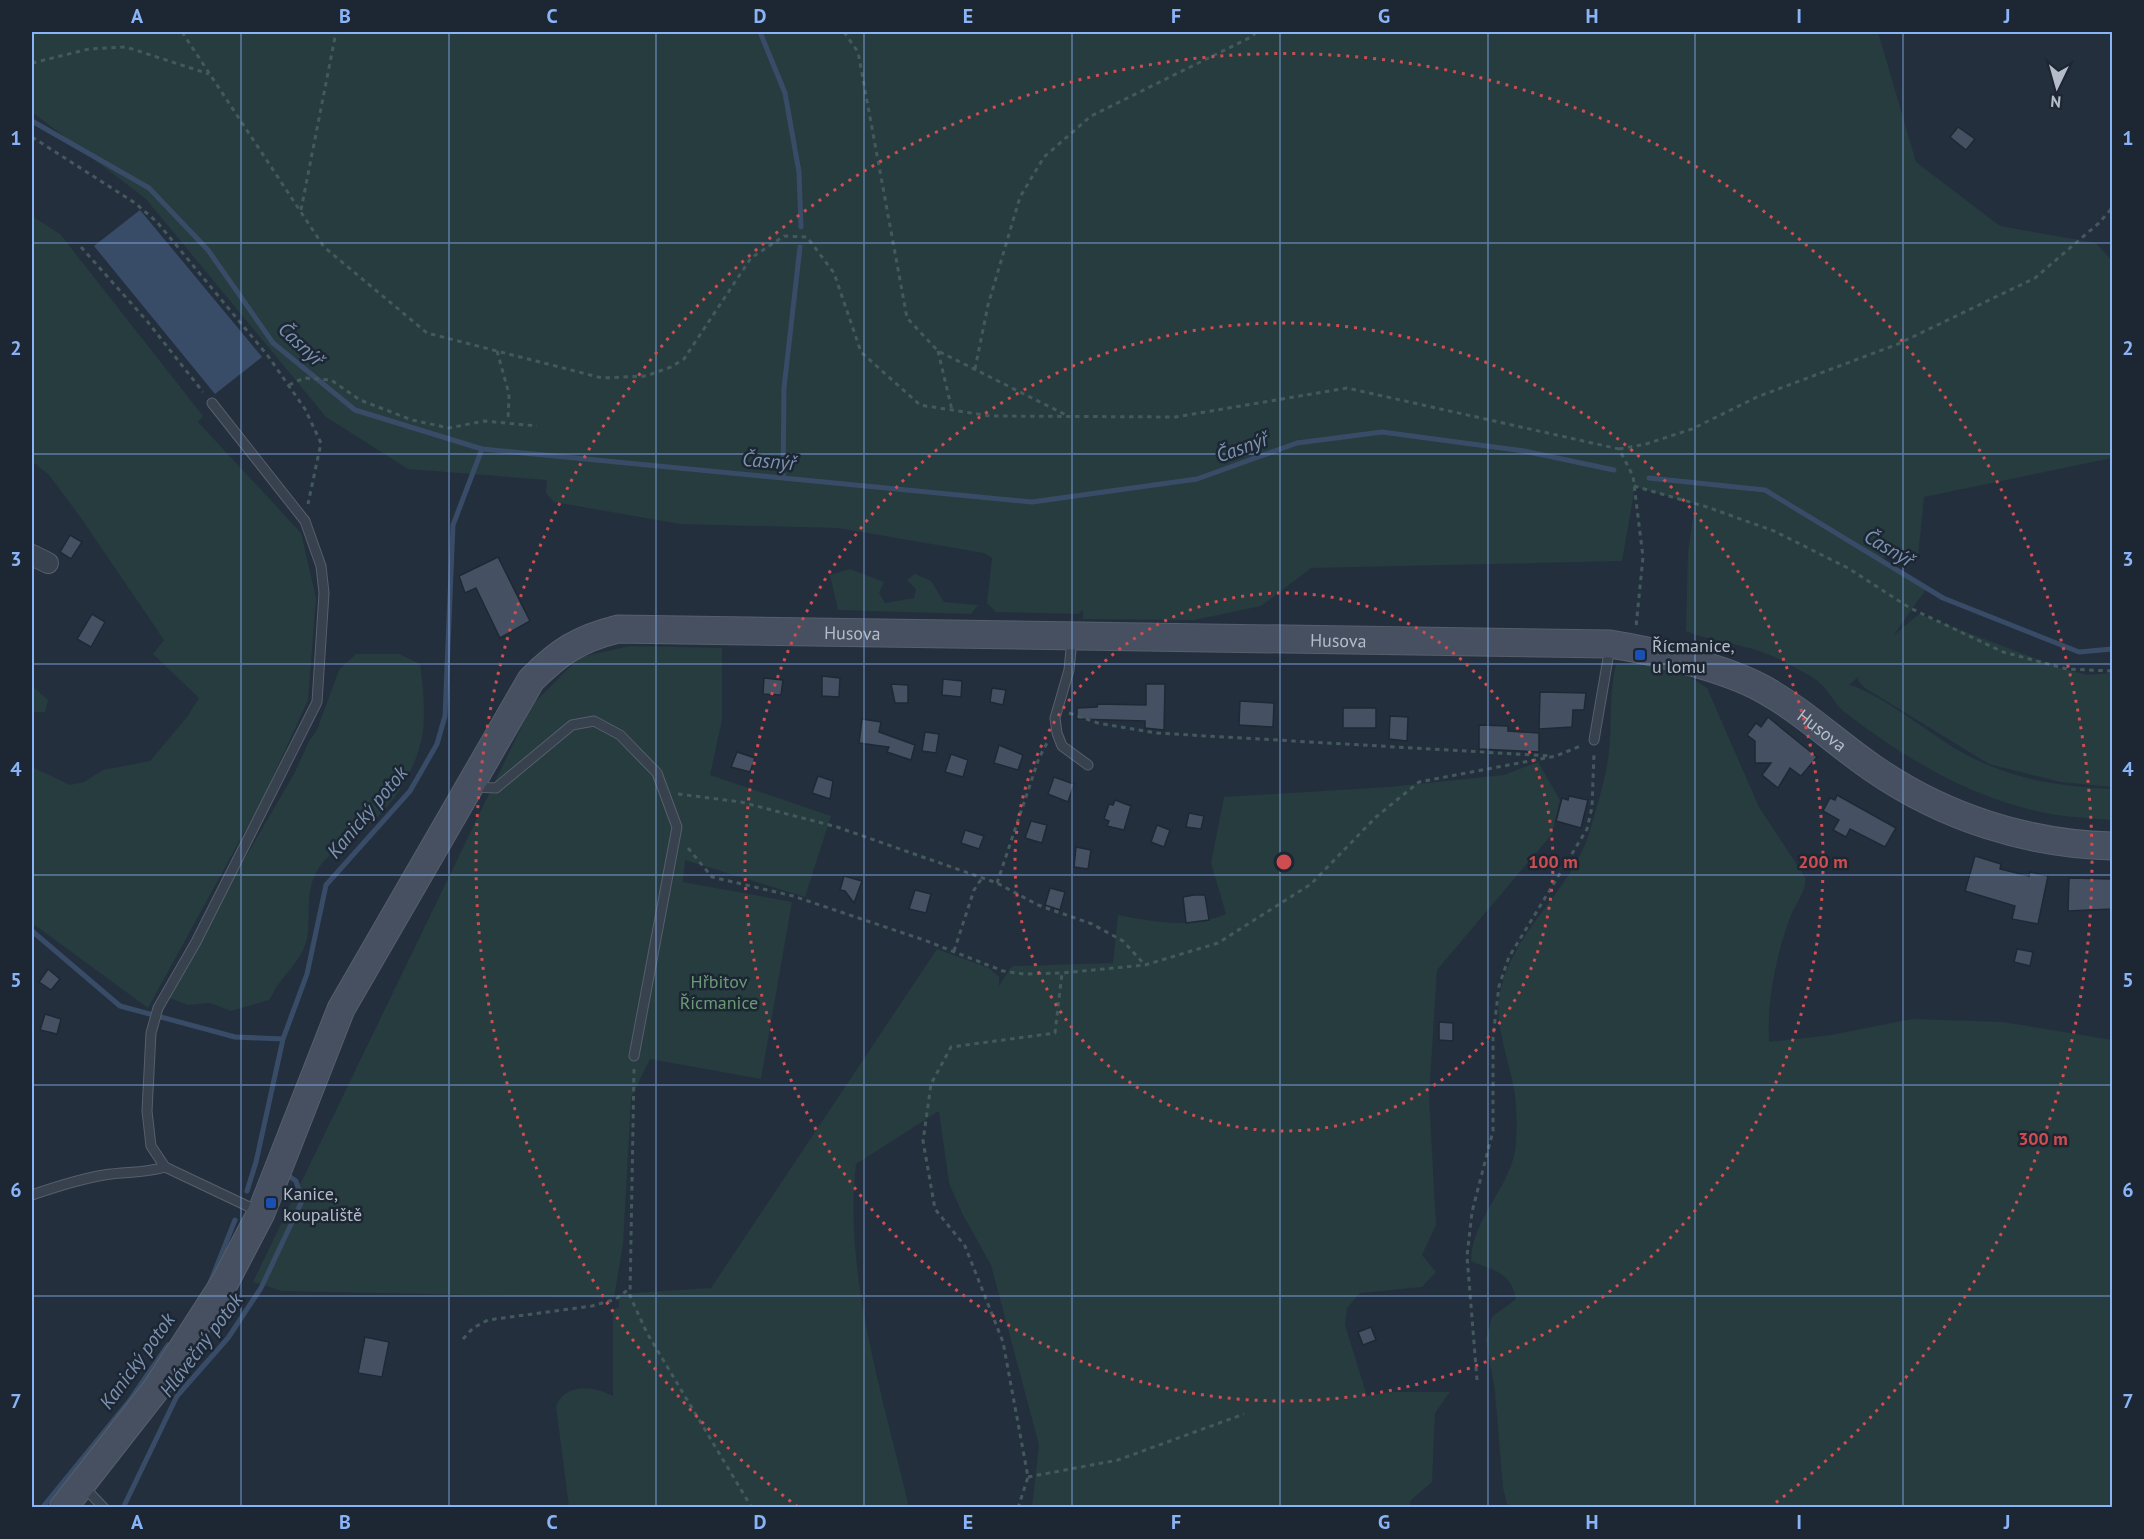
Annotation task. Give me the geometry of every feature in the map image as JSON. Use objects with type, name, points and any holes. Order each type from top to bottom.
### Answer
[{"type":"main road","name":"Husova","points":[[63,1508],[190,1340],[225,1282],[261,1213],[341,1009],[531,680],[551,660],[570,646],[590,636],[618,629],[1622,646],[1702,665],[1761,687],[1801,712],[1873,769],[1934,806],[2018,835],[2070,844],[2112,846]]},
{"type":"lane","points":[[212,404],[305,521],[321,566],[324,593],[316,702],[196,942],[158,1008],[152,1033],[147,1111],[152,1146],[165,1167],[261,1213]]},
{"type":"lane","points":[[1072,636],[1068,670],[1055,718],[1056,733],[1062,746],[1088,765]]},
{"type":"lane","points":[[1594,740],[1622,646]]},
{"type":"lane","points":[[469,787],[496,788],[572,725],[594,721],[620,735],[657,773],[677,826],[634,1056]]},
{"type":"lane","points":[[32,1195],[82,1179],[106,1174],[144,1174],[165,1167]]},
{"type":"lane","points":[[81,1484],[104,1508]]},
{"type":"path","points":[[182,32],[324,247],[427,333],[602,378],[646,376],[671,367],[689,352],[751,258],[784,236],[807,237],[834,273],[861,352],[920,405],[990,417],[1175,417],[1347,388],[1619,449],[1646,444],[1692,429],[1756,397],[1898,344],[2035,278],[2099,223],[2112,208]]},
{"type":"path","points":[[300,212],[336,32]]},
{"type":"path","points":[[844,32],[858,52],[907,318],[938,351],[1069,417]]},
{"type":"path","points":[[975,369],[988,304],[1020,197],[1044,157],[1091,116],[1253,36],[1256,32]]},
{"type":"path","points":[[32,63],[89,49],[126,46],[211,75]]},
{"type":"path","points":[[32,137],[135,203],[157,222],[268,356],[305,409],[321,443],[305,521]]},
{"type":"path","points":[[81,247],[147,321],[212,404]]},
{"type":"path","points":[[497,351],[509,394],[508,421]]},
{"type":"path","points":[[938,351],[952,410]]},
{"type":"path","points":[[289,386],[304,378],[331,380],[360,400],[412,420],[449,428],[484,421],[508,421],[537,426]]},
{"type":"path","points":[[1619,449],[1633,476],[1643,557],[1622,646]]},
{"type":"path","points":[[1634,486],[1707,507],[1774,531],[1848,568],[1911,608],[2003,652],[2067,669],[2112,671]]},
{"type":"path","points":[[1057,709],[1098,723],[1156,733],[1556,756]]},
{"type":"path","points":[[997,882],[1039,758],[1056,733]]},
{"type":"path","points":[[677,826],[691,854],[712,877],[793,896],[1003,970],[1024,974],[1062,973],[1145,965],[1218,943],[1311,884],[1376,817],[1419,782],[1556,756],[1594,740],[1592,807],[1587,829],[1509,957],[1499,986],[1493,1037],[1493,1131],[1472,1212],[1467,1256],[1477,1380]]},
{"type":"path","points":[[665,793],[741,802],[837,827],[997,882],[1038,905],[1092,924],[1123,941],[1145,965]]},
{"type":"path","points":[[954,951],[974,890],[983,877]]},
{"type":"path","points":[[1018,1508],[1028,1477],[1003,1342],[965,1246],[935,1209],[923,1141],[931,1084],[951,1047],[1055,1033],[1062,973]]},
{"type":"path","points":[[634,1056],[630,1296],[647,1333],[752,1508]]},
{"type":"path","points":[[463,1339],[473,1328],[488,1320],[592,1306],[616,1299],[630,1288]]},
{"type":"path","points":[[1028,1477],[1118,1460],[1244,1414]]},
{"type":"green space","points":[[32,32],[1878,32],[1916,162],[2000,226],[2096,243],[2112,261],[2112,458],[1924,497],[1918,557],[1882,558],[1926,589],[1893,636],[1919,614],[2063,669],[2088,675],[2112,673],[2112,787],[2061,782],[1989,764],[1865,688],[1859,682],[1858,677],[1849,685],[1872,695],[1951,746],[1990,766],[2048,783],[2112,789],[2112,820],[2036,811],[1960,785],[1936,773],[1868,730],[1843,711],[1819,682],[1805,673],[1760,651],[1686,631],[1688,552],[1695,504],[1635,487],[1622,561],[1311,568],[1261,606],[1194,620],[1083,619],[1083,610],[1078,614],[996,612],[987,603],[992,558],[984,553],[838,528],[680,524],[554,502],[546,493],[547,480],[408,469],[326,417],[146,199],[32,112]]},
{"type":"green space","points":[[32,216],[60,234],[203,416],[198,422],[301,533],[316,598],[308,700],[263,798],[148,1008],[32,923],[32,767],[70,785],[84,782],[103,770],[150,761],[187,717],[199,698],[153,654],[164,640],[81,518],[49,475],[32,461]]},
{"type":"green space","points":[[850,569],[884,582],[879,593],[885,603],[914,598],[916,589],[907,580],[915,574],[931,581],[944,602],[978,605],[971,614],[838,610],[830,575]]},
{"type":"green space","name":"Hřbitov Řícmanice","points":[[630,646],[722,648],[722,720],[710,775],[831,816],[805,897],[685,860],[683,882],[792,902],[761,1079],[650,1059],[631,1098],[623,1244],[614,1298],[282,1291],[253,1282],[532,705],[580,657]]},
{"type":"green space","points":[[356,654],[399,654],[420,664],[424,701],[423,729],[419,750],[401,788],[374,821],[336,849],[319,868],[310,891],[305,945],[269,1000],[231,1011],[210,1003],[188,1005],[167,997],[295,772],[309,741],[317,730],[339,670]]},
{"type":"green space","points":[[1639,664],[1688,676],[1707,688],[1759,807],[1805,877],[1801,896],[1791,915],[1777,961],[1769,1010],[1769,1042],[1831,1035],[1912,1019],[2003,1022],[2112,1040],[2112,1507],[1508,1507],[1503,1488],[1495,1391],[1486,1340],[1492,1317],[1516,1299],[1514,1290],[1506,1278],[1494,1270],[1471,1261],[1478,1230],[1507,1174],[1516,1144],[1515,1095],[1501,1034],[1499,1000],[1504,977],[1514,955],[1568,877],[1589,834],[1608,759],[1612,688],[1616,665]]},
{"type":"green space","points":[[32,686],[48,700],[45,712],[32,712]]},
{"type":"green space","points":[[1538,762],[1560,800],[1552,834],[1437,970],[1429,1096],[1436,1225],[1422,1255],[1436,1272],[1422,1287],[1360,1293],[1347,1308],[1345,1325],[1367,1396],[1389,1392],[1450,1392],[1435,1413],[1432,1482],[1410,1501],[1411,1507],[1032,1507],[1039,1445],[991,1265],[962,1213],[949,1183],[939,1111],[856,1164],[855,1249],[860,1293],[868,1337],[909,1507],[569,1507],[556,1406],[566,1393],[581,1388],[597,1390],[613,1396],[613,1309],[619,1308],[619,1294],[711,1288],[937,949],[989,968],[999,977],[999,986],[1012,966],[1113,963],[1118,915],[1159,922],[1186,923],[1213,919],[1226,914],[1211,863],[1224,797],[1389,787],[1504,775]]},
{"type":"water","points":[[140,210],[262,357],[215,394],[94,246]]},
{"type":"building","points":[[1958,127],[1975,139],[1966,150],[1950,137]]},
{"type":"building","points":[[70,535],[82,542],[71,559],[60,552]]},
{"type":"building","points":[[498,557],[530,621],[500,638],[476,588],[465,593],[459,576]]},
{"type":"building","points":[[92,614],[105,622],[91,647],[77,639]]},
{"type":"building","points":[[822,676],[840,678],[839,697],[822,696]]},
{"type":"building","points":[[764,678],[783,680],[781,695],[763,694]]},
{"type":"building","points":[[943,679],[962,681],[961,697],[942,695]]},
{"type":"building","points":[[891,684],[908,685],[908,703],[895,703]]},
{"type":"building","points":[[1146,684],[1165,684],[1164,730],[1145,728],[1145,721],[1077,719],[1077,708],[1097,707],[1098,704],[1146,705]]},
{"type":"building","points":[[992,688],[1006,690],[1003,705],[990,702]]},
{"type":"building","points":[[1540,692],[1586,693],[1584,710],[1573,710],[1572,727],[1539,729]]},
{"type":"building","points":[[1240,701],[1274,703],[1273,727],[1239,725]]},
{"type":"building","points":[[1343,708],[1376,708],[1376,728],[1343,728]]},
{"type":"building","points":[[1390,716],[1408,717],[1407,741],[1389,739]]},
{"type":"building","points":[[1768,717],[1817,757],[1801,776],[1790,768],[1778,788],[1762,775],[1771,763],[1755,763],[1755,741],[1747,735],[1756,723],[1761,727]]},
{"type":"building","points":[[862,719],[881,722],[879,732],[915,745],[911,760],[887,752],[889,747],[859,743]]},
{"type":"building","points":[[1479,725],[1508,726],[1508,731],[1539,733],[1539,752],[1479,749]]},
{"type":"building","points":[[925,732],[939,734],[936,753],[922,751]]},
{"type":"building","points":[[999,745],[1023,755],[1018,770],[994,763]]},
{"type":"building","points":[[737,752],[755,758],[750,772],[731,767]]},
{"type":"building","points":[[951,754],[968,760],[963,777],[945,772]]},
{"type":"building","points":[[818,776],[833,781],[830,799],[812,793]]},
{"type":"building","points":[[1054,777],[1074,784],[1068,802],[1048,794]]},
{"type":"building","points":[[1837,795],[1896,828],[1885,847],[1850,829],[1846,837],[1833,830],[1839,820],[1823,811],[1830,798],[1835,800]]},
{"type":"building","points":[[1569,796],[1588,800],[1581,828],[1556,821],[1562,798],[1568,800]]},
{"type":"building","points":[[1115,800],[1131,806],[1124,830],[1107,826],[1109,821],[1104,819],[1109,804],[1113,805]]},
{"type":"building","points":[[1189,813],[1204,816],[1201,829],[1186,827]]},
{"type":"building","points":[[1031,821],[1047,825],[1042,843],[1025,838]]},
{"type":"building","points":[[1157,825],[1170,830],[1164,847],[1151,842]]},
{"type":"building","points":[[965,830],[984,836],[979,849],[961,843]]},
{"type":"building","points":[[1076,847],[1091,850],[1088,869],[1074,867]]},
{"type":"building","points":[[1975,856],[2001,864],[2000,869],[2029,876],[2030,872],[2048,876],[2038,924],[2012,919],[2015,906],[1965,891]]},
{"type":"building","points":[[844,876],[862,881],[854,903],[845,891],[840,890]]},
{"type":"building","points":[[2069,878],[2112,879],[2112,909],[2068,911]]},
{"type":"building","points":[[1050,888],[1065,892],[1060,910],[1045,905]]},
{"type":"building","points":[[915,890],[931,894],[926,913],[909,909]]},
{"type":"building","points":[[1205,895],[1209,920],[1186,923],[1183,897]]},
{"type":"building","points":[[2017,949],[2033,952],[2030,966],[2014,962]]},
{"type":"building","points":[[48,969],[60,979],[51,990],[39,982]]},
{"type":"building","points":[[45,1014],[61,1019],[57,1034],[40,1030]]},
{"type":"building","points":[[1439,1022],[1453,1023],[1453,1041],[1439,1040]]},
{"type":"building","points":[[1371,1327],[1376,1340],[1363,1345],[1358,1332]]},
{"type":"building","points":[[365,1337],[389,1342],[382,1377],[358,1373]]},
{"type":"waterway","points":[[760,32],[785,93],[799,172],[801,227]]},
{"type":"waterway","name":"Časnýř","points":[[32,121],[149,188],[208,250],[273,343],[355,410],[482,449],[1032,502],[1197,479],[1297,443],[1382,432],[1524,451],[1614,470]]},
{"type":"waterway","points":[[783,477],[784,388],[800,247]]},
{"type":"waterway","name":"Kanický potok","points":[[247,1191],[256,1162],[283,1039],[307,974],[326,885],[410,791],[437,744],[445,716],[453,525],[482,449]]},
{"type":"waterway","name":"Časnýř","points":[[1649,478],[1765,490],[1943,598],[2079,652],[2112,649]]},
{"type":"waterway","points":[[32,931],[120,1006],[235,1037],[283,1039]]},
{"type":"waterway","name":"Hlávečný potok","points":[[123,1508],[177,1396],[228,1338],[261,1288],[302,1201],[296,1181],[286,1174]]},
{"type":"waterway","name":"Kanický potok","points":[[210,1283],[235,1220]]},
{"type":"waterway","name":"Kanický potok","points":[[42,1508],[130,1400],[168,1345]]},
{"type":"place","name":"Řícmanice, u lomu","points":[[1640,655]]},
{"type":"place","name":"Kanice, koupaliště","points":[[271,1203]]}]
